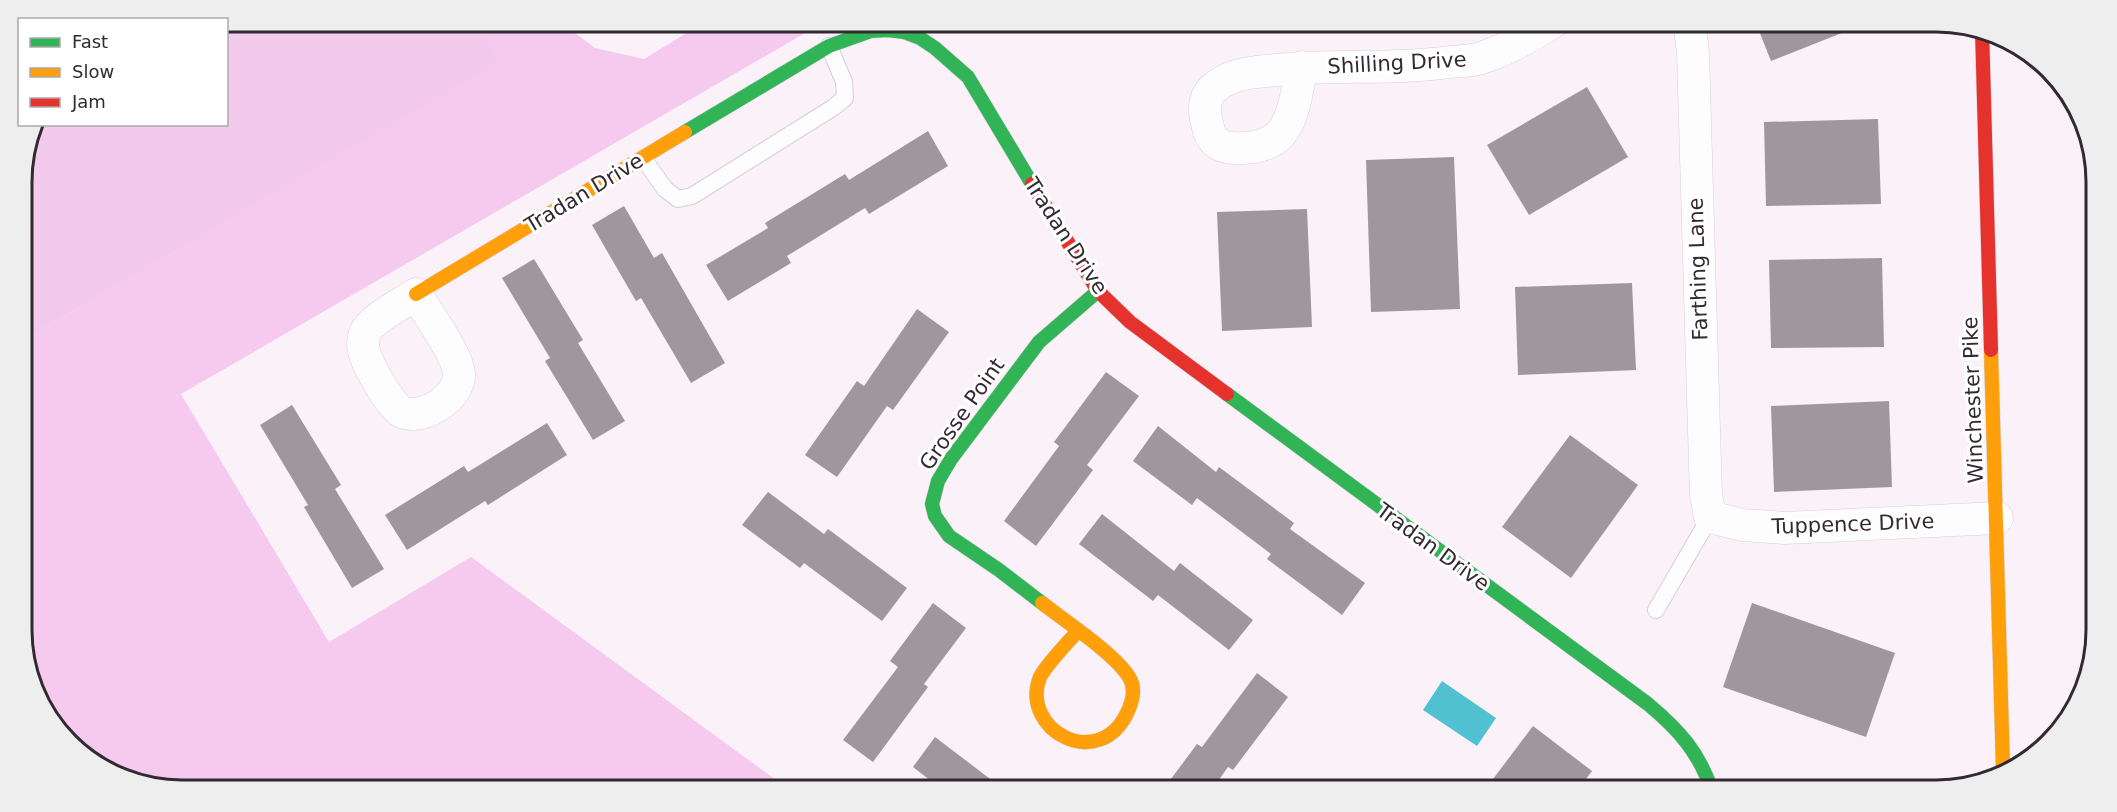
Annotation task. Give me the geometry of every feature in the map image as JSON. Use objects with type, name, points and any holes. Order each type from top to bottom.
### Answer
[{"type":"street","name":"Tradan Drive","points":[[416,294],[829,46],[865,32]]},
{"type":"street","name":"Tradan Drive","points":[[903,32],[929,41],[968,77],[1078,261],[1098,291],[1130,322],[1648,704],[1678,729],[1700,759],[1708,780]]},
{"type":"street","name":"Shilling Drive","points":[[1302,67],[1421,66],[1481,58],[1537,32]]},
{"type":"street","name":"Farthing Lane","points":[[1690,32],[1693,53],[1705,475],[1710,518]]},
{"type":"street","name":"Winchester Pike","points":[[1982,39],[2003,764]]},
{"type":"street","name":"Grosse Point","points":[[1078,631],[1041,675],[1036,693],[1039,712],[1061,735],[1078,743],[1097,742],[1114,733],[1126,716],[1134,698],[1131,679],[1120,664],[1078,631],[999,570],[949,536],[935,516],[932,504],[938,481],[951,459],[1039,342],[1098,291]]},
{"type":"street","name":"Tuppence Drive","points":[[1710,518],[1742,525],[1785,528],[1997,518]]},
{"type":"lane","points":[[643,158],[665,189],[678,199],[692,196],[844,98],[844,82],[829,46]]},
{"type":"lane","points":[[1656,610],[1710,518]]},
{"type":"shaded area","points":[[228,32],[481,32],[498,63],[32,335],[32,172],[34,152],[42,126],[228,126]]},
{"type":"shaded area","points":[[481,32],[574,32],[595,48],[644,59],[688,32],[807,32],[181,394],[329,642],[471,557],[776,780],[181,780],[152,778],[115,765],[83,743],[57,714],[39,679],[34,660],[32,631],[32,335],[497,63]]},
{"type":"water","points":[[1442,681],[1496,718],[1477,746],[1423,710]]},
{"type":"building","points":[[1759,32],[1844,32],[1771,61]]},
{"type":"building","points":[[1587,87],[1628,157],[1529,215],[1487,145]]},
{"type":"building","points":[[1878,119],[1881,204],[1766,206],[1764,122]]},
{"type":"building","points":[[928,131],[948,166],[869,214],[865,208],[787,256],[791,263],[728,301],[706,265],[768,228],[765,223],[845,174],[849,180]]},
{"type":"building","points":[[1454,157],[1460,309],[1371,312],[1366,160]]},
{"type":"building","points":[[624,206],[654,258],[662,253],[725,363],[691,383],[641,298],[636,301],[592,225]]},
{"type":"building","points":[[1307,209],[1312,327],[1222,331],[1217,212]]},
{"type":"building","points":[[1882,258],[1884,347],[1771,348],[1769,260]]},
{"type":"building","points":[[534,259],[583,340],[578,343],[625,421],[593,440],[545,361],[550,358],[502,278]]},
{"type":"building","points":[[1632,283],[1636,370],[1518,375],[1515,287]]},
{"type":"building","points":[[917,309],[949,332],[893,410],[887,406],[837,477],[805,455],[857,381],[864,386]]},
{"type":"building","points":[[1106,372],[1139,396],[1087,465],[1093,470],[1036,546],[1004,521],[1059,446],[1054,442]]},
{"type":"building","points":[[1889,401],[1892,487],[1774,492],[1771,406]]},
{"type":"building","points":[[292,405],[341,485],[335,489],[384,569],[352,588],[304,507],[308,505],[260,425]]},
{"type":"building","points":[[547,423],[567,455],[488,505],[485,501],[407,550],[385,515],[464,466],[468,472]]},
{"type":"building","points":[[1158,426],[1216,472],[1219,467],[1294,523],[1290,529],[1365,583],[1342,615],[1267,559],[1271,554],[1197,498],[1192,505],[1133,461]]},
{"type":"building","points":[[1570,435],[1638,485],[1571,578],[1502,527]]},
{"type":"building","points":[[768,492],[824,534],[828,529],[907,588],[882,621],[804,563],[800,568],[742,525]]},
{"type":"building","points":[[1102,514],[1174,571],[1180,563],[1253,620],[1229,650],[1158,595],[1153,601],[1079,544]]},
{"type":"building","points":[[933,603],[966,628],[924,684],[928,687],[873,762],[843,740],[898,667],[890,661]]},
{"type":"building","points":[[1752,603],[1895,653],[1866,737],[1723,687]]},
{"type":"building","points":[[1257,673],[1288,697],[1233,770],[1228,767],[1219,780],[1170,780],[1197,744],[1202,747]]},
{"type":"building","points":[[1533,726],[1592,771],[1585,780],[1492,780]]},
{"type":"building","points":[[935,737],[992,780],[930,780],[913,767]]},
{"type":"traffic: fast","points":[[685,132],[829,46],[868,32]]},
{"type":"traffic: fast","points":[[904,32],[920,38],[935,48],[968,77],[1032,184]]},
{"type":"traffic: fast","points":[[1042,603],[949,536],[935,516],[932,504],[938,481],[951,459],[1039,342],[1098,291]]},
{"type":"traffic: fast","points":[[1227,394],[1648,704],[1687,743],[1708,780]]},
{"type":"traffic: slow","points":[[416,294],[685,132]]},
{"type":"traffic: slow","points":[[1991,350],[2003,764]]},
{"type":"traffic: slow","points":[[1042,603],[1113,658],[1129,677],[1132,685],[1133,694],[1130,707],[1115,730],[1099,740],[1082,742],[1066,738],[1051,728],[1041,714],[1037,696],[1043,672],[1078,631]]},
{"type":"traffic: jam","points":[[1982,39],[1991,350]]},
{"type":"traffic: jam","points":[[1032,184],[1098,291],[1130,322],[1227,394]]}]
